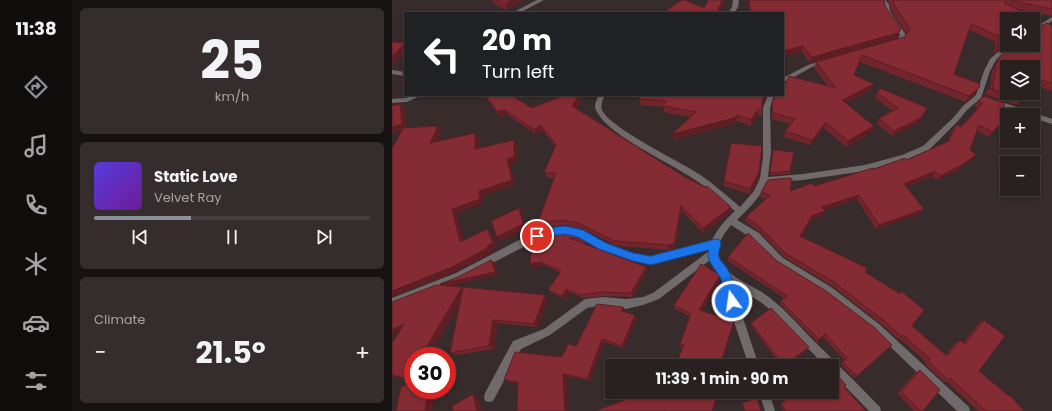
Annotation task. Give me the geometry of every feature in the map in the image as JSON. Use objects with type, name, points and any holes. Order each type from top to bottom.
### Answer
[{"type":"street","points":[[517,12],[541,0]]},
{"type":"street","points":[[732,12],[735,7],[736,0]]},
{"type":"street","points":[[882,0],[886,4],[887,11],[903,35],[899,41],[888,43]]},
{"type":"street","points":[[1040,27],[1052,20]]},
{"type":"street","points":[[763,180],[835,174],[865,168],[904,157],[926,148],[955,120],[965,108],[979,96],[986,71],[993,59],[1001,52]]},
{"type":"street","points":[[784,80],[810,66],[828,61]]},
{"type":"street","points":[[392,72],[404,74]]},
{"type":"street","points":[[392,101],[407,100],[417,96]]},
{"type":"street","points":[[602,96],[598,104],[599,112],[609,121],[627,134],[693,174],[740,211]]},
{"type":"street","points":[[771,96],[766,111],[768,160],[763,180],[758,192],[730,220],[721,233],[713,253],[716,264],[725,274],[762,298],[785,318],[876,411]]},
{"type":"street","points":[[979,96],[1013,108]]},
{"type":"street","points":[[1040,118],[1052,122]]},
{"type":"street","points":[[730,220],[756,236],[780,261],[828,290],[876,327],[965,411]]},
{"type":"street","points":[[392,302],[458,276],[526,241],[549,232],[565,230],[580,233],[602,246],[633,257],[651,260],[716,244]]},
{"type":"street","points":[[489,398],[517,346],[547,332],[585,304],[603,301],[626,304],[643,301],[656,296],[713,253]]},
{"type":"street","points":[[725,274],[732,301],[752,359]]},
{"type":"street","points":[[766,399],[770,411]]},
{"type":"building","points":[[494,0],[512,0],[505,4]]},
{"type":"building","points":[[682,0],[704,8],[708,0],[722,0],[717,12],[664,12]]},
{"type":"building","points":[[749,0],[884,0],[885,6],[901,29],[898,33],[812,57],[803,46],[784,51],[784,12],[751,12]]},
{"type":"building","points":[[893,0],[1005,0],[1004,3],[1023,12],[1000,12],[1000,46],[998,48],[999,36],[971,24],[954,74],[980,84],[979,88],[969,96],[862,55],[854,75],[874,84],[842,100],[874,126],[848,141],[826,122],[812,140],[785,131],[795,119],[773,113],[772,102],[775,96],[784,96],[784,84],[789,76],[836,88],[816,62],[904,37],[910,29]]},
{"type":"building","points":[[1010,0],[1052,0],[1052,9]]},
{"type":"building","points":[[1047,23],[1052,26],[1052,83],[1040,80],[1040,60],[1000,60],[1000,92],[989,88],[993,89],[996,65],[1004,52],[1040,52],[1040,26]]},
{"type":"building","points":[[392,42],[404,43],[404,44],[392,57]]},
{"type":"building","points":[[403,66],[404,66],[404,88]]},
{"type":"building","points":[[880,88],[927,108],[921,118],[894,131],[879,118],[898,108],[877,93]]},
{"type":"building","points":[[486,96],[513,96],[532,108],[562,96],[578,96],[572,106],[685,177],[705,187],[707,186],[731,207],[703,228],[681,206],[674,244],[668,245],[615,241],[578,223],[562,220],[537,225],[556,173],[544,172],[556,145],[541,125],[534,130],[505,110],[497,111]]},
{"type":"building","points":[[640,96],[764,96],[762,101],[762,110],[758,109],[751,120],[737,115],[734,118],[672,134],[696,112],[663,106],[666,101],[639,99]]},
{"type":"building","points":[[984,96],[1004,103],[1004,108],[1000,108],[1000,124],[993,132],[979,125],[970,150],[976,155],[960,166],[940,176],[936,171],[904,184],[924,209],[879,225],[859,195],[822,207],[825,211],[812,216],[800,236],[867,268],[865,272],[900,294],[901,291],[924,310],[912,326],[947,356],[960,340],[965,344],[984,320],[1005,336],[979,371],[1009,396],[1010,395],[1024,411],[986,411],[950,378],[948,380],[928,361],[930,359],[903,335],[902,337],[883,320],[834,282],[785,253],[761,228],[746,217],[770,195],[761,192],[768,180],[792,179],[790,191],[812,183],[814,186],[873,168],[874,169],[905,158],[907,160],[949,141],[956,125],[961,127],[983,103],[978,101]]},
{"type":"building","points":[[400,104],[402,124],[392,127],[392,106]]},
{"type":"building","points":[[438,126],[430,143],[475,133],[475,149],[514,140],[514,157],[507,159],[512,180],[479,191],[480,199],[452,209],[460,242],[487,229],[493,243],[487,246],[488,248],[450,268],[392,291],[392,149],[403,128]]},
{"type":"building","points":[[731,143],[762,146],[759,172],[750,189],[724,181]]},
{"type":"building","points":[[773,150],[794,152],[790,171],[770,173]]},
{"type":"building","points":[[519,208],[523,224],[497,237],[491,221]]},
{"type":"building","points":[[562,231],[575,233],[585,239],[569,238],[646,267],[631,293],[601,292],[581,295],[566,289],[562,296],[548,290],[561,271],[541,262],[530,264],[532,239],[546,233]]},
{"type":"building","points":[[748,233],[777,261],[826,291],[875,328],[892,345],[857,376],[842,362],[847,358],[825,334],[819,339],[781,301],[787,296],[728,257]]},
{"type":"building","points":[[491,260],[495,272],[440,284],[458,277]]},
{"type":"building","points":[[701,264],[720,275],[699,310],[734,321],[722,359],[678,359],[684,345],[680,344],[691,314],[674,305]]},
{"type":"building","points":[[436,285],[462,287],[426,347],[404,347],[404,378],[392,375],[392,343],[404,324],[392,330],[392,302]]},
{"type":"building","points":[[463,287],[545,295],[534,324],[493,320],[489,346],[456,352],[456,347],[451,347]]},
{"type":"building","points":[[597,304],[623,307],[621,311],[635,315],[622,346],[602,339],[587,379],[563,374],[565,411],[517,411],[518,382],[504,380],[515,352],[562,357],[568,344],[576,346]]},
{"type":"building","points":[[771,308],[809,347],[793,359],[779,359],[751,323]]},
{"type":"building","points":[[920,370],[940,390],[923,411],[921,411],[901,392]]},
{"type":"building","points":[[839,377],[846,385],[844,387],[866,411],[786,411],[781,404],[787,399],[839,399]]},
{"type":"building","points":[[404,385],[404,399],[427,399],[425,411],[396,411],[401,386]]},
{"type":"building","points":[[473,394],[477,411],[453,411],[452,406]]},
{"type":"building","points":[[627,399],[716,399],[712,411],[595,411]]},
{"type":"building","points":[[757,399],[761,411],[745,411],[742,403]]},
{"type":"route","points":[[537,236],[549,232],[565,230],[580,233],[602,246],[633,257],[651,260],[716,244],[713,253],[716,264],[725,274],[732,301]]}]
